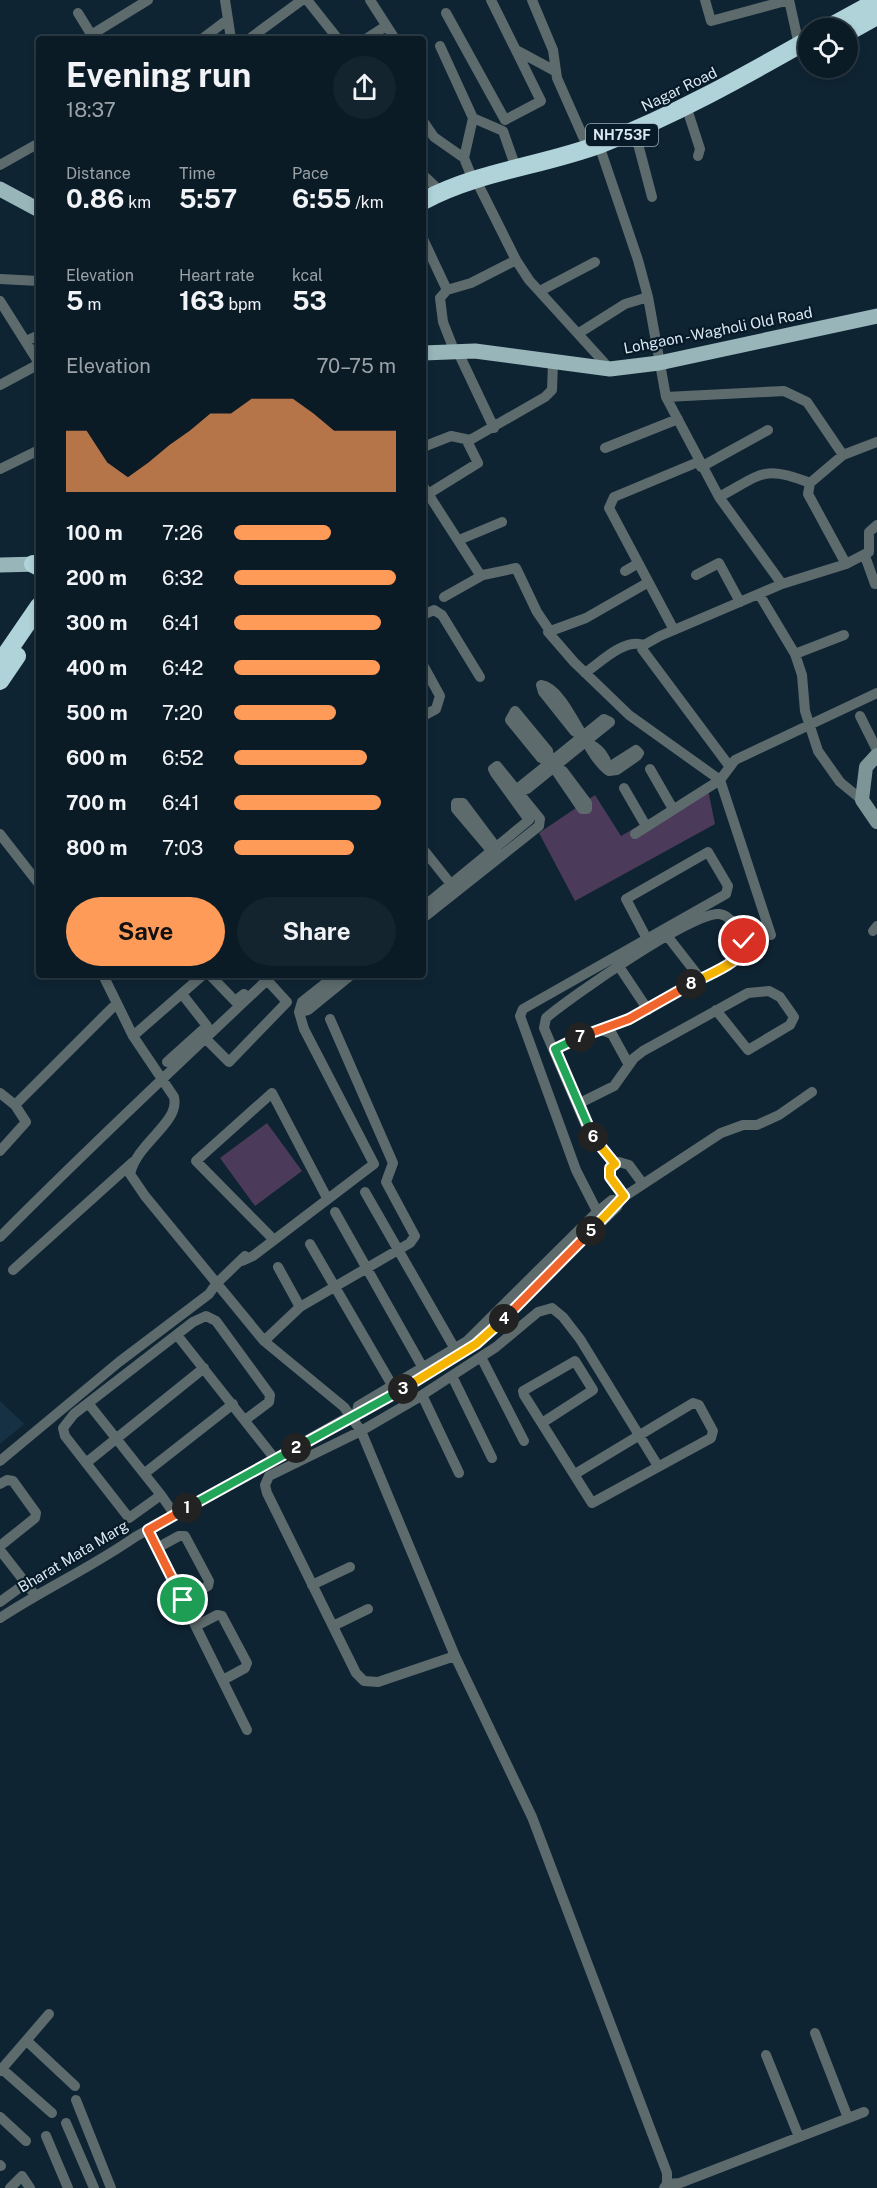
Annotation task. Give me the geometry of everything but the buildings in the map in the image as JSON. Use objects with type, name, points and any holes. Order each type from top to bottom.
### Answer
[{"type":"highway","points":[[846,18],[877,1]]},
{"type":"highway","points":[[858,26],[877,16]]},
{"type":"highway","name":"Nagar Road","points":[[426,200],[441,192],[637,140],[689,115],[798,50]]},
{"type":"highway","name":"Nagar Road","points":[[426,212],[476,184],[516,168],[595,151],[798,50]]},
{"type":"highway","points":[[0,663],[36,610]]},
{"type":"highway","points":[[0,681],[36,629]]},
{"type":"main road","points":[[1,191],[36,208]]},
{"type":"main road","name":"Lohgaon - Wagholi Old Road","points":[[426,353],[455,350],[516,355],[610,369],[658,363],[877,316]]},
{"type":"main road","points":[[0,557],[36,560]]},
{"type":"main road","points":[[0,565],[36,560]]},
{"type":"street","points":[[94,36],[148,0]]},
{"type":"street","points":[[225,0],[230,36]]},
{"type":"street","points":[[253,36],[302,0]]},
{"type":"street","points":[[307,0],[336,36]]},
{"type":"street","points":[[370,0],[393,36]]},
{"type":"street","points":[[446,13],[506,120],[541,101],[491,0]]},
{"type":"street","points":[[532,0],[553,50],[555,71],[595,151],[648,297],[658,363],[666,397],[699,464],[719,497],[782,584]]},
{"type":"street","points":[[705,0],[711,21],[789,0],[798,26]]},
{"type":"street","points":[[78,13],[92,36]]},
{"type":"street","points":[[206,36],[227,20]]},
{"type":"street","points":[[371,36],[386,26]]},
{"type":"street","points":[[440,46],[473,118],[464,158]]},
{"type":"street","points":[[516,50],[555,71]]},
{"type":"street","points":[[689,115],[699,149],[698,156]]},
{"type":"street","points":[[473,118],[502,130],[516,168]]},
{"type":"street","points":[[426,125],[434,137],[464,158],[516,260],[540,291],[610,369]]},
{"type":"street","points":[[637,140],[651,197]]},
{"type":"street","points":[[0,165],[36,144]]},
{"type":"street","points":[[426,178],[441,192]]},
{"type":"street","points":[[426,245],[447,290]]},
{"type":"street","points":[[494,428],[455,350],[441,311],[440,298],[447,290],[471,283],[516,260]]},
{"type":"street","points":[[540,291],[595,262]]},
{"type":"street","points":[[0,279],[36,281]]},
{"type":"street","points":[[579,333],[626,304],[648,297]]},
{"type":"street","points":[[0,301],[5,319],[26,341],[36,358]]},
{"type":"street","points":[[26,341],[36,336]]},
{"type":"street","points":[[587,366],[587,357],[594,351]]},
{"type":"street","points":[[426,446],[451,436],[467,441],[494,428],[549,394],[552,390],[553,362]]},
{"type":"street","points":[[0,385],[36,365]]},
{"type":"street","points":[[666,397],[784,391],[807,402],[843,455]]},
{"type":"street","points":[[604,448],[678,418]]},
{"type":"street","points":[[674,630],[609,508],[610,502],[635,486],[699,464],[768,430]]},
{"type":"street","points":[[426,489],[478,463],[467,441]]},
{"type":"street","points":[[846,564],[808,494],[810,483],[843,455],[877,442]]},
{"type":"street","points":[[0,469],[36,451]]},
{"type":"street","points":[[719,497],[772,471],[810,483]]},
{"type":"street","points":[[426,491],[483,575]]},
{"type":"street","points":[[459,540],[502,522]]},
{"type":"street","points":[[585,673],[627,645],[637,642],[644,645],[782,584],[865,556],[870,547],[869,532],[877,525]]},
{"type":"street","points":[[865,556],[876,586]]},
{"type":"street","points":[[696,575],[719,563],[740,602]]},
{"type":"street","points":[[625,571],[637,564]]},
{"type":"street","points":[[444,597],[483,575],[516,568],[537,612],[585,673],[629,715],[720,780],[771,935]]},
{"type":"street","points":[[550,631],[569,627],[647,583]]},
{"type":"street","points":[[759,594],[795,654],[802,675],[805,711],[818,751],[840,783],[862,800],[877,822]]},
{"type":"street","points":[[426,614],[434,610],[442,615],[480,677]]},
{"type":"street","points":[[795,654],[844,635]]},
{"type":"street","points":[[644,645],[643,654],[730,767]]},
{"type":"street","points":[[426,670],[440,696],[436,709],[426,714]]},
{"type":"street","points":[[584,739],[579,725],[550,689],[541,685],[543,692],[574,731],[584,739],[595,746],[607,760],[609,771],[646,826]]},
{"type":"street","points":[[635,834],[720,780],[735,760],[877,693]]},
{"type":"street","points":[[515,711],[548,751],[552,765],[541,758],[510,720],[515,711]]},
{"type":"street","points":[[860,716],[877,750]]},
{"type":"street","points":[[426,905],[453,888],[535,821],[516,794],[521,786],[584,739]]},
{"type":"street","points":[[862,800],[866,767],[877,755]]},
{"type":"street","points":[[650,769],[673,809]]},
{"type":"street","points":[[0,834],[36,880]]},
{"type":"street","points":[[599,1217],[567,1147],[519,1016],[522,1009],[726,894],[728,886],[708,852],[626,899],[646,938]]},
{"type":"street","points":[[426,853],[453,888]]},
{"type":"street","points":[[426,915],[453,888]]},
{"type":"street","points":[[555,1049],[648,1010],[740,957],[745,948],[744,941],[730,918],[720,914],[709,915],[668,937],[618,965],[546,1018],[544,1028],[592,1136],[615,1164]]},
{"type":"street","points":[[668,937],[700,978]]},
{"type":"street","points":[[618,965],[648,1010]]},
{"type":"street","points":[[13,1270],[133,1162],[150,1137],[173,1115],[176,1106],[174,1097],[161,1081],[133,1036],[104,978]]},
{"type":"street","points":[[133,1036],[200,978]]},
{"type":"street","points":[[213,978],[235,1001],[261,978]]},
{"type":"street","points":[[0,1461],[119,1362],[208,1294],[242,1261],[253,1256],[257,1250],[374,1164],[304,1029],[299,1012],[308,1010],[334,978]]},
{"type":"street","points":[[323,991],[346,978]]},
{"type":"street","points":[[0,1237],[78,1157],[161,1081],[205,1038],[267,980],[287,1002],[229,1062],[205,1038]]},
{"type":"street","points":[[578,1104],[614,1086],[629,1065],[643,1051],[717,1010],[748,993],[769,991],[780,997],[794,1017],[790,1025],[748,1050],[717,1010]]},
{"type":"street","points":[[167,1062],[207,1026],[182,994]]},
{"type":"street","points":[[15,1105],[117,1003]]},
{"type":"street","points":[[264,1341],[300,1307],[414,1240],[414,1231],[386,1182],[393,1163],[330,1020]]},
{"type":"street","points":[[603,1030],[612,1034],[629,1065]]},
{"type":"street","points":[[354,1414],[362,1413],[476,1344],[599,1217],[612,1200],[622,1198],[721,1133],[743,1125],[757,1125],[779,1115],[812,1092]]},
{"type":"street","points":[[0,1093],[15,1105],[26,1122],[0,1151]]},
{"type":"street","points":[[273,1239],[196,1161],[272,1093],[327,1198]]},
{"type":"street","points":[[133,1162],[130,1174],[134,1182],[264,1341],[354,1414],[455,1656],[532,1816],[667,2173],[666,2186],[680,2183],[864,2112]]},
{"type":"street","points":[[622,1198],[610,1177],[610,1168],[615,1164],[619,1162],[629,1165],[643,1184]]},
{"type":"street","points":[[365,1192],[455,1349]]},
{"type":"street","points":[[335,1212],[423,1368]]},
{"type":"street","points":[[354,1414],[358,1406],[455,1349],[482,1328],[599,1217]]},
{"type":"street","points":[[310,1244],[392,1385]]},
{"type":"street","points":[[278,1267],[300,1307]]},
{"type":"street","points":[[455,1656],[378,1682],[364,1681],[356,1673],[265,1485],[269,1476],[361,1431],[422,1395],[481,1357],[538,1312],[552,1308],[574,1332],[658,1466]]},
{"type":"street","points":[[161,1495],[129,1518],[86,1463],[63,1428],[74,1414],[199,1318],[206,1316],[216,1321],[270,1395],[268,1402],[244,1420]]},
{"type":"street","points":[[177,1335],[275,1459]]},
{"type":"street","points":[[481,1357],[524,1440]]},
{"type":"street","points":[[542,1423],[593,1390],[578,1364],[572,1361],[527,1388],[524,1395],[592,1503],[714,1436],[699,1405],[693,1403],[575,1474]]},
{"type":"street","points":[[86,1463],[204,1368]]},
{"type":"street","points":[[452,1376],[492,1458]]},
{"type":"street","points":[[589,1383],[602,1376]]},
{"type":"street","points":[[422,1395],[459,1473]]},
{"type":"street","points":[[88,1403],[118,1438],[175,1515]]},
{"type":"street","points":[[145,1473],[232,1404]]},
{"type":"street","name":"Bharat Mata Marg","points":[[0,1618],[35,1595],[110,1555],[148,1530],[354,1414]]},
{"type":"street","points":[[0,1484],[7,1480],[13,1482],[36,1513],[35,1518],[0,1548],[35,1595]]},
{"type":"street","points":[[148,1530],[247,1730]]},
{"type":"street","points":[[157,1548],[179,1536],[185,1536],[209,1581],[208,1586],[183,1600]]},
{"type":"street","points":[[312,1585],[350,1567]]},
{"type":"street","points":[[0,1602],[26,1583]]},
{"type":"street","points":[[333,1626],[368,1609]]},
{"type":"street","points":[[196,1626],[217,1615],[222,1616],[247,1663],[245,1668],[223,1680]]},
{"type":"street","points":[[49,2014],[28,2042],[1,2070],[52,2113]]},
{"type":"street","points":[[815,2033],[848,2118]]},
{"type":"street","points":[[28,2042],[75,2086]]},
{"type":"street","points":[[765,2055],[799,2137]]},
{"type":"street","points":[[76,2100],[111,2188]]},
{"type":"street","points":[[0,2118],[26,2141]]},
{"type":"street","points":[[66,2123],[94,2188]]},
{"type":"street","points":[[46,2136],[68,2188]]},
{"type":"street","points":[[10,2188],[22,2176],[30,2188]]},
{"type":"shaded area","points":[[707,785],[715,824],[575,901],[539,833],[595,795],[621,836]]},
{"type":"shaded area","points":[[267,1123],[302,1171],[255,1206],[220,1158]]},
{"type":"shaded area","points":[[0,1401],[24,1424],[0,1444]]},
{"type":"route","points":[[183,1600],[148,1530],[357,1412],[362,1413],[434,1372],[476,1344],[491,1332],[617,1207],[619,1200],[624,1196],[610,1177],[610,1168],[615,1164],[588,1130],[555,1049],[648,1010],[740,957],[745,948],[744,941]]}]
